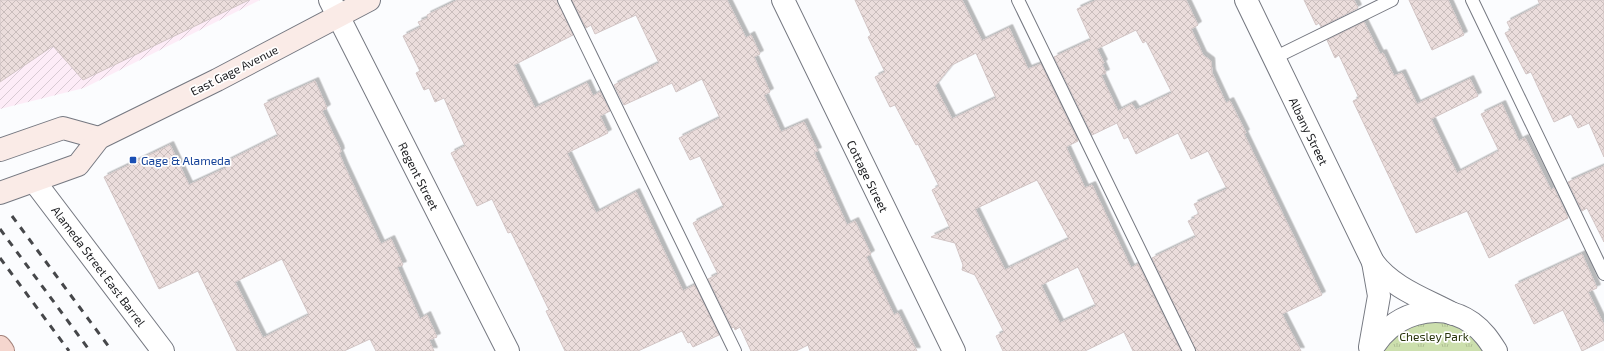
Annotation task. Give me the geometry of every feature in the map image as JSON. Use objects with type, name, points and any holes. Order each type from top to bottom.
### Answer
[{"type":"main road","name":"East Gage Avenue","points":[[3,192],[78,165],[99,138],[218,80],[334,8],[368,0]]},
{"type":"main road","points":[[0,150],[63,128],[99,138]]},
{"type":"main road","points":[[0,347],[3,351]]},
{"type":"street","name":"Cottage Street","points":[[783,0],[954,351]]},
{"type":"street","name":"Albany Street","points":[[1246,0],[1373,262],[1380,272],[1393,283],[1472,323],[1486,336],[1496,351]]},
{"type":"street","name":"Regent Street","points":[[334,8],[508,351]]},
{"type":"street","name":"Alameda Street East Barrel","points":[[34,181],[163,351]]},
{"type":"street","name":"Albany Street","points":[[1370,351],[1380,296],[1373,262]]},
{"type":"street","name":"Albany Street","points":[[1370,351],[1383,333],[1405,317],[1432,311],[1453,314]]},
{"type":"lane","points":[[564,0],[735,351]]},
{"type":"lane","points":[[1018,0],[1189,351]]},
{"type":"lane","points":[[1274,58],[1392,0]]},
{"type":"lane","points":[[1472,0],[1604,274]]},
{"type":"shaded area","points":[[0,0],[260,0],[84,88],[0,109]]},
{"type":"green space","name":"Chesley Park","points":[[1434,321],[1457,327],[1462,330],[1473,338],[1484,351],[1384,351],[1394,338],[1405,330],[1418,324]]},
{"type":"building","points":[[0,0],[249,0],[83,80],[53,46],[0,82]]},
{"type":"building","points":[[458,0],[557,0],[573,35],[514,65],[535,108],[587,83],[593,96],[600,92],[610,111],[600,116],[608,133],[567,153],[596,213],[636,192],[683,291],[695,285],[719,335],[693,347],[690,342],[688,343],[682,331],[638,351],[565,351],[546,311],[549,310],[511,232],[508,233],[492,199],[477,206],[451,153],[465,146],[444,98],[435,102],[429,88],[424,90],[416,73],[420,71],[403,36],[421,27],[418,22],[428,18],[427,15]]},
{"type":"building","points":[[572,0],[727,0],[746,38],[751,35],[760,54],[754,57],[770,92],[764,95],[781,132],[804,122],[818,151],[814,152],[847,225],[855,221],[871,254],[866,257],[894,315],[898,313],[917,351],[810,351],[808,345],[796,351],[751,351],[740,327],[735,330],[734,327],[732,328],[708,279],[718,274],[693,223],[724,207],[700,156],[690,160],[679,138],[720,118],[702,79],[676,92],[672,83],[624,105],[614,85],[659,63],[636,15],[595,34],[591,25],[586,28]]},
{"type":"building","points":[[855,0],[962,0],[982,41],[1009,28],[1028,69],[1041,64],[1078,141],[1066,147],[1085,188],[1092,185],[1131,268],[1138,264],[1181,351],[1133,351],[1124,332],[1085,351],[1003,351],[996,336],[1004,332],[975,275],[962,270],[963,265],[955,243],[931,237],[950,228],[932,190],[939,186],[918,144],[916,145],[895,105],[890,107],[875,77],[885,72],[868,37],[871,35]],"holes":[[[976,53],[996,98],[952,119],[935,86],[952,65]],[[1037,180],[1069,239],[1005,270],[975,209]],[[1078,267],[1096,306],[1060,323],[1041,285]]]},
{"type":"building","points":[[1097,0],[1186,0],[1198,25],[1191,29],[1203,55],[1211,61],[1212,73],[1226,103],[1230,101],[1246,133],[1244,134],[1322,295],[1282,314],[1301,351],[1196,351],[1152,258],[1196,237],[1188,221],[1195,218],[1194,216],[1199,214],[1194,204],[1227,189],[1208,151],[1191,159],[1178,133],[1136,154],[1128,137],[1124,139],[1117,123],[1092,135],[1054,57],[1091,40],[1077,9]],"holes":[[[1136,30],[1143,43],[1146,41],[1172,93],[1136,110],[1132,104],[1118,111],[1101,75],[1106,73],[1102,64],[1104,63],[1097,49]]]},
{"type":"building","points":[[1304,0],[1354,0],[1358,8],[1321,27],[1319,23],[1316,25]]},
{"type":"building","points":[[1409,0],[1448,0],[1464,35],[1432,50]]},
{"type":"building","points":[[1538,0],[1604,0],[1604,157],[1589,123],[1578,128],[1571,114],[1554,122],[1531,72],[1526,74],[1505,33],[1511,30],[1507,22],[1540,5]]},
{"type":"building","points":[[1364,22],[1380,54],[1383,53],[1394,76],[1402,73],[1417,104],[1470,79],[1478,96],[1431,119],[1457,173],[1499,151],[1481,114],[1502,104],[1519,141],[1525,138],[1551,190],[1554,188],[1568,218],[1489,258],[1467,211],[1416,233],[1353,101],[1359,98],[1339,55],[1335,58],[1327,40]]},
{"type":"building","points":[[315,81],[327,108],[322,111],[340,148],[341,152],[339,153],[381,244],[391,239],[403,265],[397,267],[420,319],[427,315],[437,337],[429,340],[434,351],[376,351],[370,339],[344,351],[237,351],[198,271],[159,289],[104,177],[170,145],[189,185],[226,168],[224,163],[278,136],[264,104]],"holes":[[[282,259],[309,315],[263,338],[235,282]]]},
{"type":"building","points":[[1604,166],[1604,242],[1587,208],[1582,211],[1568,182]]},
{"type":"building","points":[[1582,254],[1597,288],[1588,292],[1604,325],[1604,340],[1582,351],[1563,310],[1534,324],[1515,285]]},
{"type":"railway","points":[[12,216],[112,351]]},
{"type":"railway","points":[[0,229],[90,351]]},
{"type":"railway","points":[[0,258],[69,351]]},
{"type":"place","name":"Gage & Alameda","points":[[133,160]]}]
